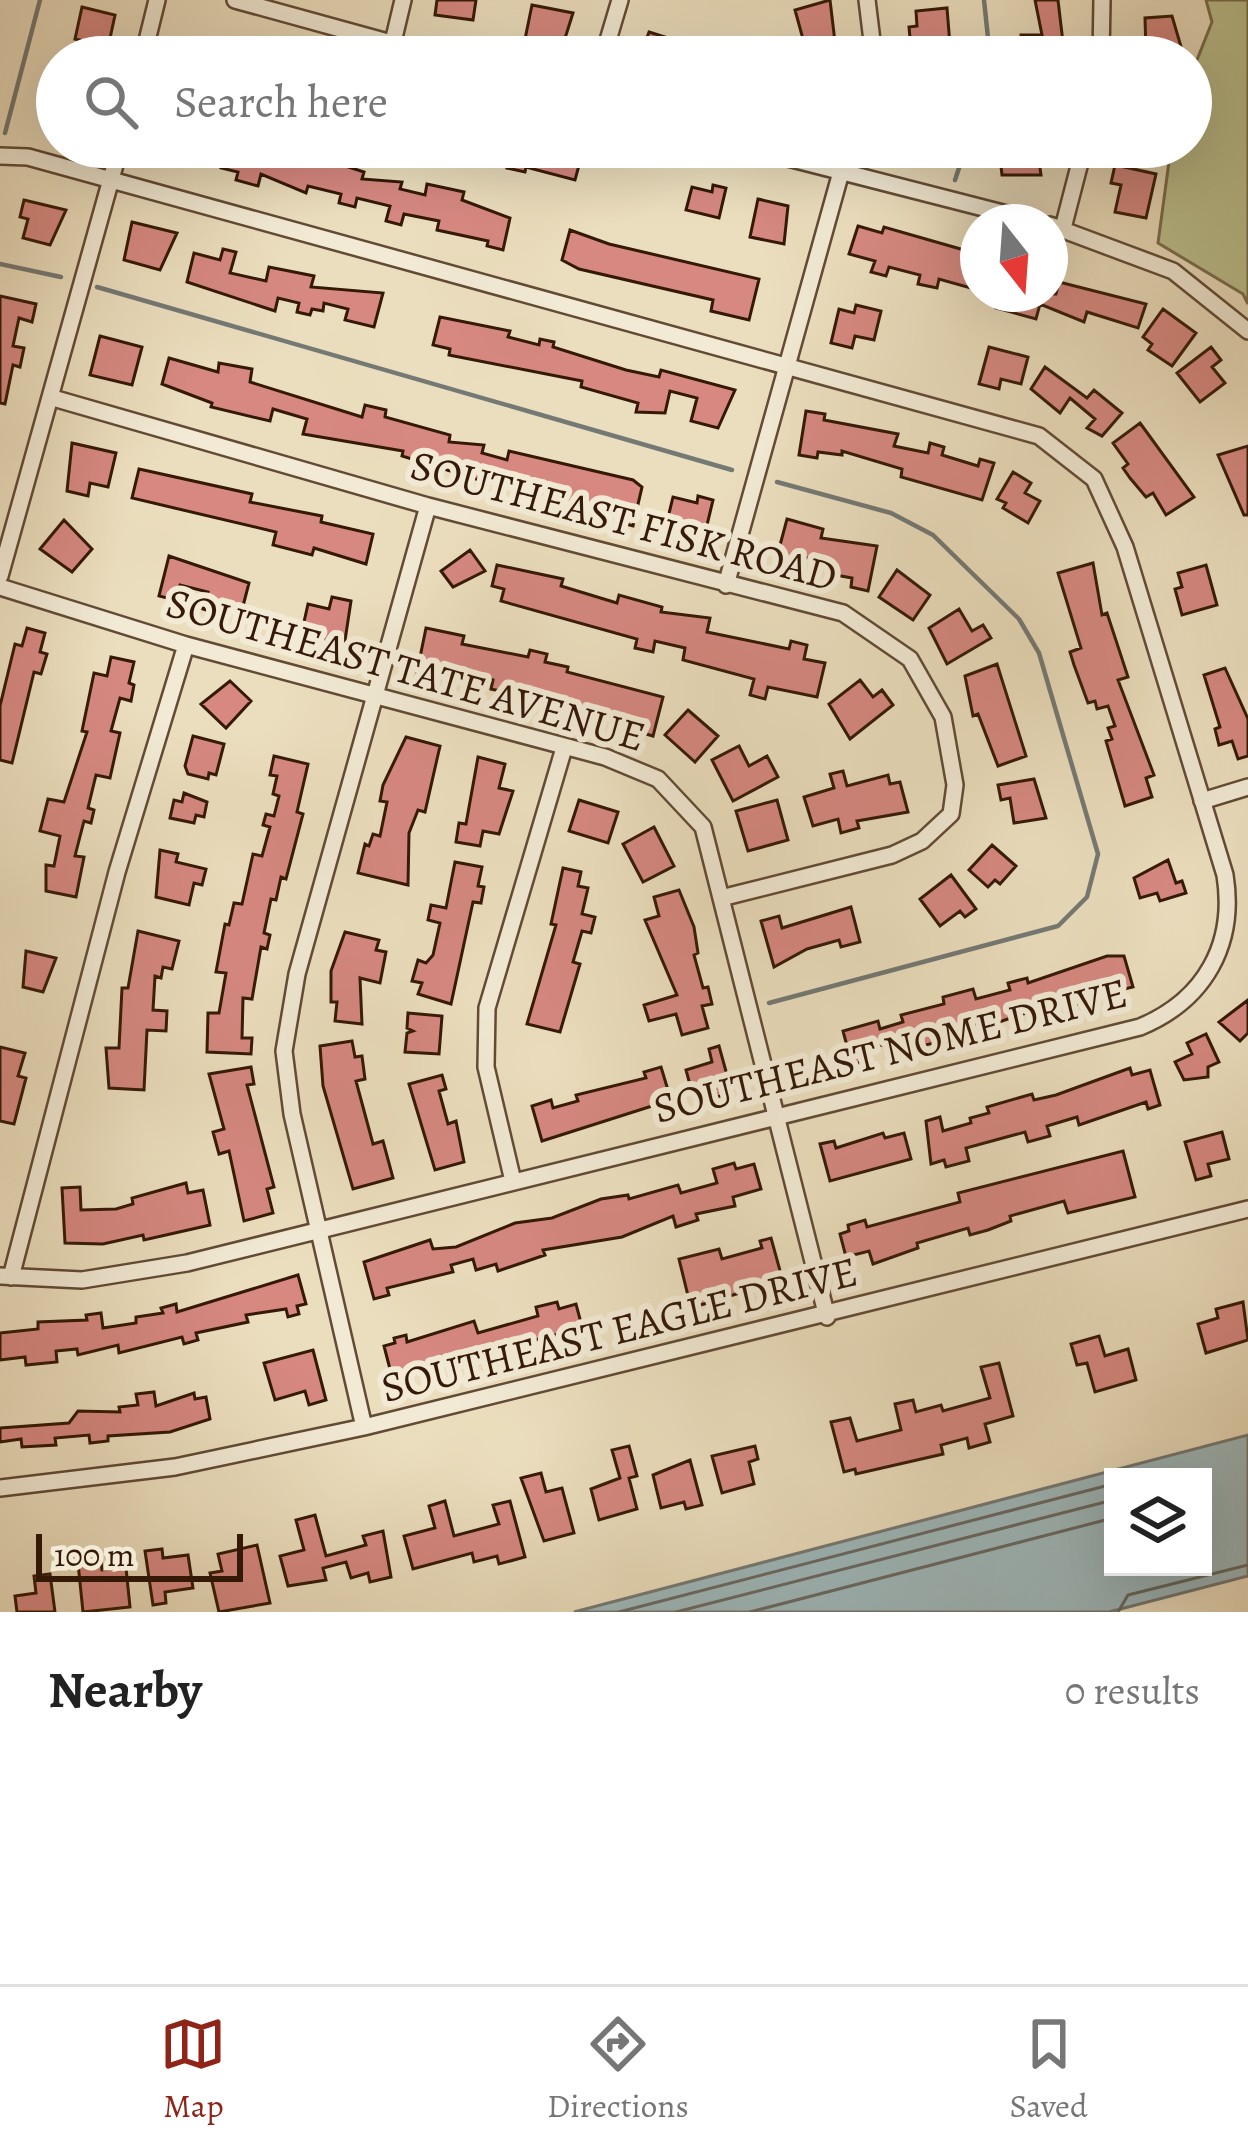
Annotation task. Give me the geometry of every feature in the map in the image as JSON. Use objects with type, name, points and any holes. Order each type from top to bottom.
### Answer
[{"type":"street","points":[[148,36],[157,0]]},
{"type":"street","points":[[235,0],[370,36]]},
{"type":"street","points":[[394,36],[403,0]]},
{"type":"street","points":[[609,36],[620,0]]},
{"type":"street","points":[[866,0],[871,36]]},
{"type":"street","points":[[1101,36],[1102,0]]},
{"type":"street","name":"SOUTHEAST NOME DRIVE","points":[[0,156],[36,159]]},
{"type":"street","name":"SOUTHEAST NOME DRIVE","points":[[5,1276],[82,1280],[187,1263],[1140,1027],[1173,1011],[1202,982],[1225,935],[1225,875],[1125,547],[1094,479],[1039,436],[66,168]]},
{"type":"street","points":[[0,576],[115,168]]},
{"type":"street","points":[[825,168],[967,204]]},
{"type":"street","points":[[726,585],[841,168]]},
{"type":"street","points":[[1065,204],[1077,168]]},
{"type":"street","points":[[1068,231],[1173,271],[1248,331]]},
{"type":"street","name":"SOUTHEAST FISK ROAD","points":[[52,398],[428,506],[843,613],[910,659],[943,717],[955,785],[951,814],[922,842],[892,855],[724,897]]},
{"type":"street","points":[[364,1427],[292,1114],[284,1052],[297,974],[428,506]]},
{"type":"street","name":"SOUTHEAST TATE AVENUE","points":[[0,587],[186,645],[632,765],[658,779],[703,827],[827,1316]]},
{"type":"street","points":[[5,1276],[117,872],[186,645]]},
{"type":"street","points":[[514,1181],[486,1067],[487,1008],[565,748]]},
{"type":"street","points":[[1202,801],[1248,787]]},
{"type":"street","name":"SOUTHEAST EAGLE DRIVE","points":[[0,1488],[176,1468],[364,1427],[1248,1209]]},
{"type":"green space","points":[[1206,0],[1248,0],[1248,304],[1243,294],[1158,243],[1168,168],[1212,168],[1212,36],[1206,36],[1212,22]]},
{"type":"water","points":[[1248,1435],[1248,1576],[1109,1612],[574,1612],[1104,1473],[1104,1576],[1212,1576],[1212,1468],[1122,1468]]},
{"type":"building","points":[[437,0],[476,0],[473,20],[435,15]]},
{"type":"building","points":[[830,0],[834,36],[802,36],[795,10]]},
{"type":"building","points":[[1035,0],[1058,0],[1062,36],[1021,35],[1042,35]]},
{"type":"building","points":[[532,5],[573,13],[566,36],[526,36]]},
{"type":"building","points":[[82,7],[115,15],[110,36],[76,36]]},
{"type":"building","points":[[947,8],[949,36],[910,36],[909,27],[917,26],[916,11]]},
{"type":"building","points":[[1172,16],[1178,36],[1146,36],[1145,18]]},
{"type":"building","points":[[221,168],[352,168],[364,172],[362,179],[402,182],[400,189],[425,195],[427,184],[464,192],[462,200],[510,218],[503,250],[487,246],[488,241],[437,230],[439,221],[404,214],[401,225],[386,221],[390,206],[357,198],[355,207],[339,203],[341,194],[308,186],[306,193],[261,174],[258,186],[236,180],[238,172]]},
{"type":"building","points":[[530,168],[578,168],[575,180]]},
{"type":"building","points":[[1001,168],[1040,168],[1041,175],[1002,175]]},
{"type":"building","points":[[1114,168],[1156,174],[1146,218],[1115,212],[1121,185],[1111,183]]},
{"type":"building","points":[[713,185],[726,188],[719,218],[686,210],[692,187],[712,192]]},
{"type":"building","points":[[758,199],[788,206],[784,244],[750,237]]},
{"type":"building","points":[[24,200],[66,210],[50,245],[23,238],[28,219],[20,217]]},
{"type":"building","points":[[132,222],[177,233],[160,270],[124,260]]},
{"type":"building","points":[[858,226],[882,233],[884,227],[960,249],[960,285],[939,279],[937,288],[918,284],[920,275],[889,267],[886,276],[871,272],[875,261],[849,254]]},
{"type":"building","points":[[570,230],[609,244],[759,279],[749,320],[711,311],[713,300],[579,269],[562,260]]},
{"type":"building","points":[[223,249],[236,252],[230,273],[266,281],[269,267],[314,276],[311,287],[383,293],[374,327],[345,320],[348,309],[324,303],[323,311],[312,309],[310,315],[297,312],[299,303],[278,298],[275,311],[187,282],[194,253],[220,260]]},
{"type":"building","points":[[1068,284],[1146,304],[1138,328],[1087,312],[1084,322],[1060,312],[1068,312]]},
{"type":"building","points":[[0,296],[36,304],[32,322],[19,318],[13,346],[24,348],[20,367],[13,365],[5,404],[0,403]]},
{"type":"building","points":[[856,305],[881,311],[874,340],[855,336],[852,348],[831,343],[839,309],[854,313]]},
{"type":"building","points":[[1163,309],[1196,333],[1172,366],[1148,350],[1152,344],[1143,337]]},
{"type":"building","points":[[1011,312],[1038,312],[1036,319]]},
{"type":"building","points":[[440,317],[510,331],[508,337],[539,345],[540,339],[554,342],[553,347],[626,370],[659,377],[661,370],[735,390],[718,428],[691,421],[697,398],[670,391],[665,413],[636,412],[638,403],[581,387],[582,381],[449,355],[450,349],[433,345]]},
{"type":"building","points":[[100,336],[142,347],[132,385],[90,375]]},
{"type":"building","points":[[989,347],[1028,357],[1021,384],[1001,379],[999,389],[979,384]]},
{"type":"building","points":[[1211,347],[1221,360],[1212,367],[1225,383],[1200,402],[1177,373]]},
{"type":"building","points":[[169,358],[218,372],[219,363],[252,369],[250,382],[362,417],[365,405],[386,410],[385,417],[450,435],[449,442],[484,445],[482,453],[507,460],[509,451],[633,480],[642,487],[633,526],[618,522],[621,513],[518,488],[520,482],[491,476],[489,483],[402,456],[403,451],[303,434],[307,419],[273,409],[270,421],[211,407],[212,403],[162,384]]},
{"type":"building","points":[[1045,367],[1087,398],[1094,390],[1122,413],[1102,436],[1087,428],[1095,419],[1070,398],[1060,413],[1031,389]]},
{"type":"building","points":[[806,411],[825,414],[824,420],[898,434],[894,446],[928,453],[930,443],[944,447],[942,455],[978,466],[980,459],[994,463],[982,500],[901,477],[902,469],[842,451],[842,455],[818,452],[817,458],[799,455]]},
{"type":"building","points":[[1140,423],[1194,497],[1166,515],[1153,493],[1146,497],[1130,478],[1123,468],[1128,464],[1113,443]]},
{"type":"building","points":[[72,443],[116,453],[108,487],[90,483],[88,496],[67,491]]},
{"type":"building","points":[[1248,446],[1248,515],[1244,515],[1218,455]]},
{"type":"building","points":[[139,469],[252,494],[250,502],[322,516],[321,522],[373,534],[366,564],[314,548],[312,555],[273,545],[276,532],[132,498]]},
{"type":"building","points":[[1013,472],[1031,483],[1025,493],[1040,501],[1028,523],[997,499]]},
{"type":"building","points":[[698,496],[713,500],[702,546],[665,530],[673,497],[697,503]]},
{"type":"building","points":[[787,519],[823,529],[821,538],[877,546],[868,591],[851,587],[852,578],[830,574],[832,564],[795,555],[792,565],[776,560]]},
{"type":"building","points":[[64,520],[92,549],[72,572],[40,549]]},
{"type":"building","points":[[470,550],[485,571],[453,587],[441,571]]},
{"type":"building","points":[[169,556],[249,583],[242,610],[222,604],[220,614],[203,609],[208,592],[180,585],[175,600],[159,596]]},
{"type":"building","points":[[1093,563],[1102,615],[1107,613],[1128,677],[1118,680],[1154,775],[1146,778],[1152,797],[1125,806],[1106,741],[1112,739],[1108,728],[1115,726],[1108,706],[1097,709],[1095,701],[1088,703],[1070,652],[1081,648],[1058,573]]},
{"type":"building","points":[[497,565],[563,579],[561,586],[617,603],[619,595],[662,607],[661,612],[710,618],[707,632],[789,649],[791,641],[807,645],[804,659],[825,663],[817,697],[768,687],[765,699],[750,695],[754,679],[683,660],[685,648],[655,641],[653,652],[635,648],[637,639],[501,601],[504,589],[492,586]]},
{"type":"building","points":[[1206,565],[1217,605],[1182,615],[1175,589],[1182,587],[1178,573]]},
{"type":"building","points":[[897,570],[930,595],[913,620],[879,597]]},
{"type":"building","points":[[332,597],[351,601],[344,647],[302,631],[308,604],[329,609]]},
{"type":"building","points":[[959,609],[972,631],[983,625],[991,638],[947,664],[929,628]]},
{"type":"building","points":[[27,628],[45,633],[40,652],[47,654],[41,674],[34,672],[12,763],[0,760],[0,706],[15,644],[22,646]]},
{"type":"building","points":[[426,628],[464,636],[462,644],[528,657],[530,650],[547,654],[545,662],[568,667],[567,672],[663,697],[653,736],[636,731],[638,721],[606,712],[603,724],[586,720],[589,709],[571,701],[511,686],[509,693],[491,689],[493,680],[473,672],[434,663],[431,675],[417,672]]},
{"type":"building","points":[[111,657],[134,662],[129,683],[134,685],[131,701],[120,698],[111,731],[120,733],[110,778],[96,775],[88,808],[94,810],[91,823],[84,821],[75,856],[84,857],[76,897],[46,891],[46,865],[54,866],[60,836],[40,831],[48,799],[64,802],[87,732],[82,731],[94,673],[107,676]]},
{"type":"building","points":[[997,664],[1026,756],[998,766],[978,714],[973,716],[965,676]]},
{"type":"building","points":[[1225,668],[1248,719],[1248,756],[1238,759],[1232,741],[1219,745],[1215,729],[1220,727],[1204,675]]},
{"type":"building","points":[[860,680],[873,697],[882,690],[893,705],[850,739],[829,704]]},
{"type":"building","points":[[230,681],[251,701],[226,728],[201,704]]},
{"type":"building","points":[[688,710],[718,736],[695,762],[665,735]]},
{"type":"building","points":[[193,736],[224,744],[216,775],[209,773],[208,779],[188,774],[185,766]]},
{"type":"building","points":[[406,737],[440,746],[425,812],[418,810],[409,833],[408,885],[358,873],[365,844],[369,846],[373,834],[380,836],[387,802],[380,801],[383,785]]},
{"type":"building","points":[[739,746],[749,766],[767,756],[778,777],[733,801],[712,760]]},
{"type":"building","points":[[274,756],[308,764],[297,812],[303,814],[286,879],[281,877],[276,900],[271,899],[264,933],[270,935],[267,949],[261,947],[252,999],[243,998],[242,1038],[252,1038],[251,1054],[207,1052],[208,1013],[219,1013],[226,973],[216,972],[225,924],[229,925],[234,903],[242,904],[253,854],[262,856],[270,827],[263,825],[266,814],[274,816],[279,796],[273,794],[277,776],[270,775]]},
{"type":"building","points":[[478,757],[505,764],[499,788],[513,791],[499,834],[483,831],[480,846],[456,842],[459,823],[466,824]]},
{"type":"building","points":[[843,771],[847,786],[888,775],[890,784],[900,782],[908,812],[857,821],[859,828],[841,833],[838,819],[813,826],[804,797],[834,788],[830,774]]},
{"type":"building","points":[[1034,779],[1046,818],[1014,823],[1010,798],[1001,800],[998,785]]},
{"type":"building","points":[[184,793],[207,802],[204,817],[196,815],[194,823],[170,818],[174,800],[182,802]]},
{"type":"building","points":[[579,800],[618,812],[608,843],[569,831]]},
{"type":"building","points":[[777,800],[788,840],[748,851],[736,811]]},
{"type":"building","points":[[654,827],[674,866],[643,882],[623,844]]},
{"type":"building","points":[[992,845],[1016,866],[1000,884],[995,880],[988,887],[969,870]]},
{"type":"building","points":[[160,850],[178,854],[176,862],[206,869],[202,885],[194,883],[189,905],[156,897]]},
{"type":"building","points":[[1168,860],[1176,883],[1182,881],[1186,893],[1160,901],[1157,893],[1140,898],[1134,878]]},
{"type":"building","points":[[455,862],[482,867],[478,886],[484,887],[481,903],[473,902],[451,1004],[418,994],[422,983],[412,981],[418,960],[426,963],[433,955],[440,923],[428,920],[431,905],[446,908]]},
{"type":"building","points":[[563,868],[581,872],[578,886],[588,888],[582,914],[595,917],[591,933],[582,931],[573,962],[580,964],[560,1032],[527,1024],[556,925],[551,924]]},
{"type":"building","points":[[951,875],[976,909],[965,917],[960,911],[940,926],[920,899]]},
{"type":"building","points":[[679,890],[694,927],[698,953],[694,955],[703,988],[708,987],[712,1004],[702,1006],[708,1028],[682,1035],[676,1014],[649,1021],[644,1005],[677,995],[645,920],[659,916],[654,897]]},
{"type":"building","points":[[851,907],[860,942],[841,947],[839,940],[807,949],[774,967],[761,921],[779,916],[782,928]]},
{"type":"building","points":[[138,931],[179,941],[172,969],[163,967],[161,978],[155,976],[153,1010],[167,1011],[166,1031],[147,1030],[144,1090],[109,1088],[106,1048],[119,1048],[122,988],[128,988]]},
{"type":"building","points":[[345,932],[379,940],[376,950],[386,952],[380,983],[360,978],[362,1024],[335,1021],[337,1002],[331,1002],[331,971]]},
{"type":"building","points":[[26,951],[56,958],[43,992],[23,987]]},
{"type":"building","points":[[1107,956],[1124,956],[1133,987],[1116,991],[1113,981],[1082,990],[1085,1002],[1067,1007],[1065,1000],[999,1022],[935,1029],[938,1042],[922,1046],[920,1037],[898,1040],[865,1050],[868,1060],[852,1065],[843,1031],[878,1021],[880,1029],[903,1022],[901,1015],[944,1004],[943,997],[973,989],[976,999],[1010,990],[1008,983],[1027,978],[1028,983]]},
{"type":"building","points":[[1248,1000],[1248,1033],[1240,1041],[1219,1022]]},
{"type":"building","points":[[408,1013],[442,1016],[439,1054],[405,1052],[407,1033],[413,1031],[407,1028]]},
{"type":"building","points":[[1206,1034],[1219,1062],[1208,1067],[1208,1077],[1184,1080],[1175,1062],[1192,1054],[1187,1043]]},
{"type":"building","points":[[352,1041],[355,1057],[362,1056],[365,1079],[356,1081],[373,1144],[383,1141],[393,1178],[353,1189],[323,1086],[320,1046]]},
{"type":"building","points":[[719,1046],[732,1093],[717,1097],[715,1090],[693,1096],[686,1070],[712,1062],[709,1049]]},
{"type":"building","points":[[0,1047],[25,1053],[18,1076],[26,1078],[14,1124],[0,1121]]},
{"type":"building","points":[[251,1067],[254,1084],[247,1085],[274,1187],[267,1189],[273,1213],[244,1221],[229,1151],[219,1154],[213,1132],[224,1129],[209,1074]]},
{"type":"building","points":[[661,1067],[671,1100],[542,1141],[532,1106],[551,1100],[553,1108],[578,1101],[576,1095],[646,1078],[644,1072]]},
{"type":"building","points":[[1130,1068],[1132,1075],[1150,1070],[1160,1105],[1148,1109],[1146,1102],[1079,1125],[1077,1117],[1047,1126],[1050,1136],[1028,1142],[1025,1132],[966,1148],[969,1161],[946,1167],[944,1160],[931,1164],[926,1121],[940,1117],[943,1131],[971,1123],[970,1118],[989,1113],[987,1107],[1032,1094],[1034,1100],[1056,1095]]},
{"type":"building","points":[[442,1075],[446,1089],[439,1091],[448,1124],[456,1121],[464,1162],[435,1170],[409,1084]]},
{"type":"building","points":[[1222,1132],[1229,1159],[1208,1164],[1211,1176],[1196,1180],[1185,1142]]},
{"type":"building","points":[[883,1133],[885,1138],[904,1133],[911,1159],[830,1181],[820,1144],[834,1141],[836,1148]]},
{"type":"building","points":[[1123,1151],[1135,1197],[1068,1213],[1064,1201],[1010,1216],[1011,1221],[988,1230],[970,1235],[968,1228],[917,1243],[918,1248],[873,1264],[869,1251],[846,1257],[840,1234],[849,1231],[848,1225],[865,1220],[867,1227],[960,1202],[958,1193]]},
{"type":"building","points":[[734,1163],[736,1169],[754,1164],[761,1189],[733,1197],[735,1206],[696,1214],[698,1220],[676,1227],[673,1216],[622,1237],[543,1250],[545,1255],[498,1271],[496,1264],[476,1270],[473,1259],[451,1265],[453,1272],[387,1288],[389,1295],[374,1299],[364,1262],[430,1240],[433,1249],[456,1247],[515,1223],[552,1218],[601,1199],[628,1195],[629,1199],[678,1185],[681,1193],[717,1183],[713,1169]]},
{"type":"building","points":[[186,1183],[188,1193],[203,1190],[210,1225],[144,1240],[143,1235],[103,1244],[65,1243],[62,1188],[80,1187],[81,1210],[116,1209],[133,1204],[132,1198]]},
{"type":"building","points":[[771,1238],[784,1285],[767,1290],[765,1285],[691,1308],[679,1259],[719,1249],[722,1259],[762,1248],[760,1241]]},
{"type":"building","points":[[298,1275],[306,1304],[297,1306],[299,1314],[288,1317],[286,1309],[246,1315],[248,1322],[196,1333],[198,1340],[184,1344],[182,1337],[119,1353],[118,1345],[78,1355],[77,1349],[56,1351],[57,1362],[26,1365],[25,1357],[0,1360],[0,1333],[38,1329],[38,1322],[87,1320],[86,1315],[101,1313],[103,1328],[136,1323],[136,1317],[163,1313],[161,1308],[176,1304],[177,1312]]},
{"type":"building","points":[[557,1302],[559,1309],[576,1304],[584,1334],[569,1338],[567,1332],[468,1357],[467,1352],[431,1362],[432,1368],[391,1373],[384,1346],[395,1343],[394,1338],[406,1335],[407,1342],[474,1321],[478,1333],[538,1316],[536,1307]]},
{"type":"building","points":[[1243,1302],[1248,1340],[1206,1353],[1198,1324],[1218,1318],[1216,1309]]},
{"type":"building","points":[[1099,1336],[1105,1356],[1128,1349],[1136,1380],[1095,1392],[1087,1363],[1077,1365],[1071,1344]]},
{"type":"building","points":[[313,1350],[326,1400],[309,1405],[305,1391],[275,1400],[264,1363]]},
{"type":"building","points":[[999,1363],[1013,1416],[985,1424],[990,1442],[969,1448],[967,1438],[941,1445],[943,1454],[856,1474],[855,1469],[844,1472],[831,1422],[850,1418],[857,1441],[901,1430],[895,1404],[913,1400],[916,1412],[941,1405],[943,1411],[990,1398],[981,1367]]},
{"type":"building","points":[[154,1392],[156,1406],[194,1393],[195,1399],[206,1397],[210,1419],[170,1432],[108,1436],[108,1441],[90,1443],[89,1435],[55,1438],[56,1445],[22,1447],[21,1439],[0,1442],[0,1428],[69,1423],[78,1411],[120,1412],[119,1407],[138,1405],[136,1394]]},
{"type":"building","points":[[629,1446],[637,1476],[629,1478],[637,1509],[599,1520],[591,1489],[620,1478],[612,1450]]},
{"type":"building","points":[[755,1446],[758,1459],[749,1462],[754,1484],[722,1493],[712,1456]]},
{"type":"building","points":[[690,1460],[702,1505],[686,1509],[684,1502],[661,1508],[653,1475]]},
{"type":"building","points":[[541,1473],[546,1492],[562,1488],[574,1533],[544,1541],[521,1478]]},
{"type":"building","points":[[445,1501],[454,1536],[499,1524],[493,1505],[510,1501],[525,1557],[499,1564],[497,1556],[474,1562],[472,1553],[413,1569],[404,1536],[435,1528],[429,1506]]},
{"type":"building","points":[[315,1515],[326,1556],[366,1545],[363,1536],[383,1531],[391,1577],[370,1582],[368,1573],[351,1578],[346,1562],[323,1568],[326,1580],[288,1586],[280,1556],[304,1550],[296,1520]]},
{"type":"building","points":[[257,1545],[270,1603],[219,1612],[210,1573],[222,1571],[218,1554]]},
{"type":"building","points":[[162,1549],[163,1558],[188,1555],[193,1588],[165,1592],[166,1603],[153,1605],[145,1551]]},
{"type":"building","points":[[101,1561],[102,1570],[126,1568],[130,1607],[83,1612],[78,1563]]},
{"type":"building","points":[[50,1574],[55,1612],[17,1612],[15,1596],[36,1593],[34,1576]]},
{"type":"waterway","points":[[5,133],[40,0]]},
{"type":"waterway","points":[[984,0],[988,36]]},
{"type":"waterway","points":[[955,180],[959,168]]},
{"type":"waterway","points":[[0,264],[61,277]]},
{"type":"waterway","points":[[97,287],[732,470]]},
{"type":"waterway","points":[[769,1003],[1058,926],[1087,897],[1098,854],[1039,653],[1019,619],[933,535],[891,513],[777,482]]}]
